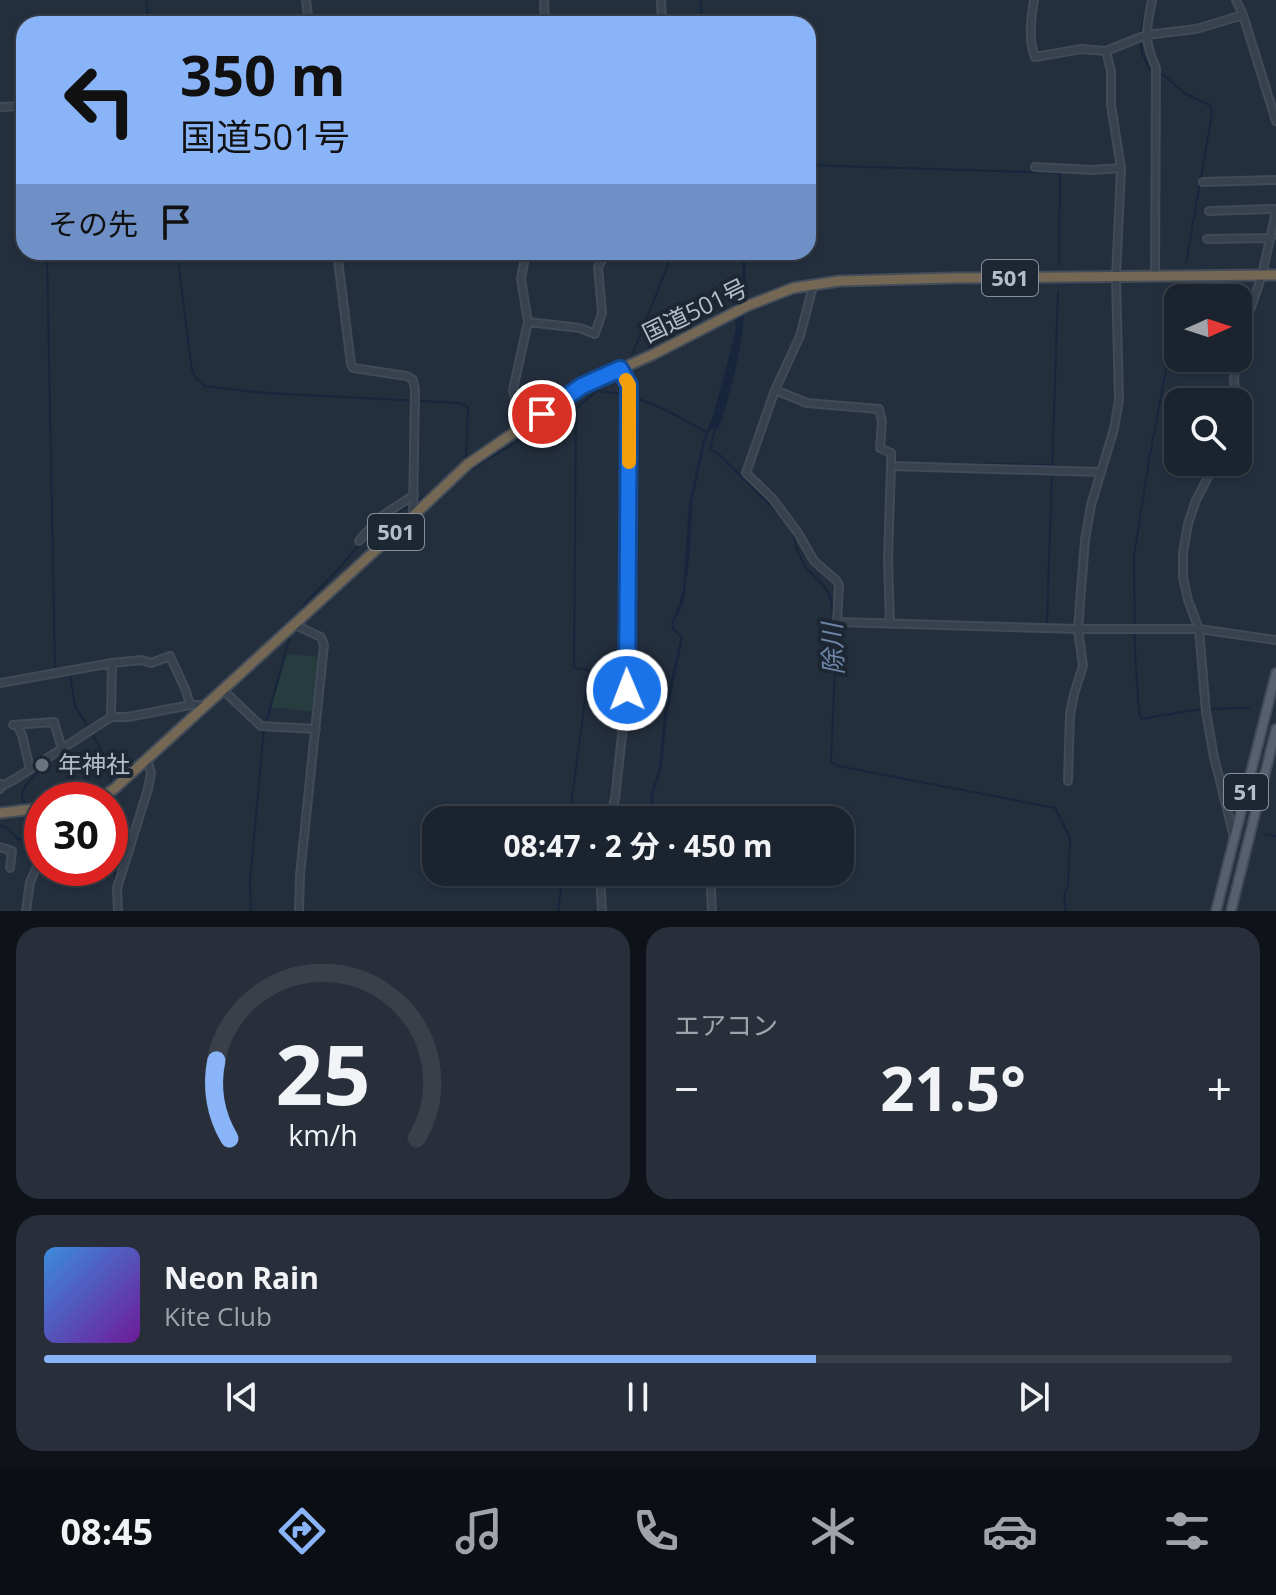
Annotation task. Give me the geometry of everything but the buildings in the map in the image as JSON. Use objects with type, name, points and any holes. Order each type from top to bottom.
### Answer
[{"type":"highway","name":"国道501号","points":[[121,782],[490,447],[582,386],[652,355],[747,306],[811,284],[868,279],[1276,275]]},
{"type":"highway","points":[[0,813],[24,810]]},
{"type":"main road","name":"51","points":[[1216,911],[1276,673]]},
{"type":"main road","name":"51","points":[[1231,911],[1276,729]]},
{"type":"street","points":[[1034,0],[1031,36],[1035,57],[1081,49],[1106,51],[1146,35],[1196,29],[1243,15]]},
{"type":"street","points":[[1152,0],[1146,35],[1156,68],[1155,276]]},
{"type":"street","points":[[1236,0],[1276,121]]},
{"type":"street","points":[[1068,781],[1070,715],[1083,666],[1078,629],[1085,540],[1091,505],[1114,429],[1119,400],[1116,278],[1121,168],[1111,105],[1111,71],[1106,51]]},
{"type":"street","points":[[1035,167],[1121,168]]},
{"type":"street","points":[[1203,182],[1276,180]]},
{"type":"street","points":[[1209,211],[1276,210],[1262,275],[1252,305]]},
{"type":"street","points":[[1207,239],[1271,238]]},
{"type":"street","points":[[338,260],[353,368],[407,376],[413,380],[413,516]]},
{"type":"street","points":[[522,428],[513,390],[528,322],[521,279],[525,260]]},
{"type":"street","points":[[528,322],[580,328],[595,334],[602,313],[598,267],[602,260]]},
{"type":"street","points":[[811,284],[800,336],[775,390],[746,473],[786,516],[814,561],[836,580],[839,585],[837,622],[1199,629],[1276,640]]},
{"type":"street","points":[[613,806],[627,690],[629,385],[620,369]]},
{"type":"street","points":[[775,390],[807,403],[879,409],[882,421],[880,448],[891,453],[890,624]]},
{"type":"street","points":[[891,466],[1100,472]]},
{"type":"street","points":[[1209,476],[1188,524],[1183,577],[1199,629],[1206,712],[1234,837]]},
{"type":"street","points":[[359,541],[379,518],[414,495]]},
{"type":"street","points":[[295,625],[321,637],[324,645],[299,911]]},
{"type":"street","points":[[0,683],[112,663],[142,660],[151,663],[170,656],[190,705]]},
{"type":"street","points":[[111,717],[112,663]]},
{"type":"street","points":[[223,690],[261,726],[316,729]]},
{"type":"street","points":[[0,786],[111,717],[206,705]]},
{"type":"street","points":[[30,769],[22,735],[15,725],[54,722],[62,749]]},
{"type":"street","points":[[118,911],[117,888],[148,789],[151,773],[147,758]]},
{"type":"street","points":[[0,847],[12,851],[10,868]]},
{"type":"street","points":[[26,911],[29,886]]},
{"type":"street","points":[[601,886],[602,911]]},
{"type":"street","points":[[711,886],[712,911]]},
{"type":"street","points":[[1234,900],[1241,911]]},
{"type":"green space","points":[[287,654],[321,657],[314,712],[271,707]]},
{"type":"water","points":[[742,260],[745,260],[741,339],[733,380],[721,423],[718,429],[711,429],[706,438],[692,503],[684,601],[674,622],[674,627],[683,638],[668,709],[661,770],[651,806],[650,796],[659,768],[664,714],[680,639],[671,623],[683,590],[689,504],[703,439],[713,416],[736,327],[732,297],[735,297],[742,281]]},
{"type":"waterway","points":[[146,0],[148,16]]},
{"type":"waterway","points":[[700,0],[702,16]]},
{"type":"waterway","points":[[1148,0],[1140,34],[1142,53],[1153,71]]},
{"type":"waterway","points":[[1159,71],[1184,93],[1211,106],[1186,263]]},
{"type":"waterway","points":[[0,104],[16,103]]},
{"type":"waterway","points":[[816,165],[1060,173],[1059,265]]},
{"type":"waterway","points":[[47,260],[55,671]]},
{"type":"waterway","points":[[178,260],[192,370],[205,386],[265,393],[460,403],[468,407],[466,460]]},
{"type":"waterway","points":[[633,353],[670,260]]},
{"type":"waterway","points":[[1047,622],[1058,291]]},
{"type":"waterway","points":[[1166,372],[1134,556],[1139,711],[1141,719],[1200,709],[1249,708]]},
{"type":"waterway","points":[[462,476],[576,408],[597,391],[626,394]]},
{"type":"waterway","points":[[632,396],[706,432]]},
{"type":"waterway","points":[[571,806],[589,670],[574,668],[576,408]]},
{"type":"waterway","name":"除川","points":[[715,429],[710,449],[720,455],[786,521]]},
{"type":"waterway","points":[[896,463],[1051,465]]},
{"type":"waterway","points":[[298,615],[306,602],[387,519],[433,491]]},
{"type":"waterway","name":"除川","points":[[792,529],[805,567],[824,586],[832,606],[836,645],[831,762],[838,766],[1055,808],[1070,842],[1068,884],[1064,896],[1066,911]]},
{"type":"waterway","points":[[266,723],[290,636]]},
{"type":"waterway","points":[[70,674],[75,706],[88,727]]},
{"type":"waterway","points":[[251,911],[250,880],[264,729]]},
{"type":"waterway","points":[[91,733],[106,758],[111,782]]},
{"type":"waterway","points":[[28,782],[69,748]]},
{"type":"waterway","points":[[24,789],[24,802]]},
{"type":"waterway","points":[[0,826],[24,840]]},
{"type":"waterway","points":[[1266,835],[1276,836]]},
{"type":"waterway","points":[[22,911],[26,886]]},
{"type":"waterway","points":[[558,911],[561,886]]},
{"type":"waterway","points":[[114,896],[114,911]]},
{"type":"slow traffic","points":[[626,380],[629,385],[629,462]]},
{"type":"place","name":"年神社","points":[[42,765]]},
{"type":"route","points":[[542,414],[582,386],[620,369],[629,385],[627,690]]}]
